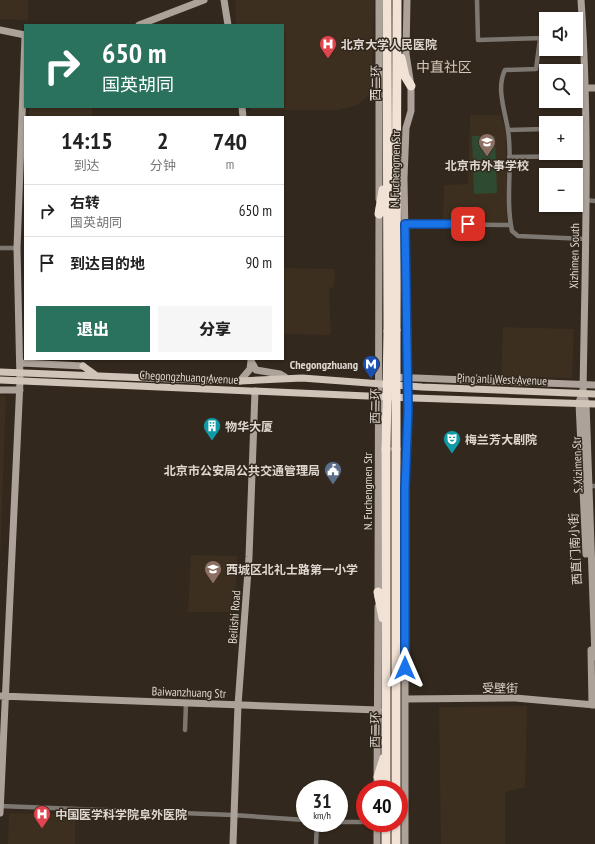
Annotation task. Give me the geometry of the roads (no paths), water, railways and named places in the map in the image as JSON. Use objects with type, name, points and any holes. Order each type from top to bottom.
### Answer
[{"type":"highway","name":"西二环","points":[[387,0],[388,161],[392,331]]},
{"type":"highway","name":"西二环","points":[[396,780],[392,640],[391,449],[397,0]]},
{"type":"highway","points":[[396,37],[405,76],[411,86]]},
{"type":"highway","points":[[379,214],[388,161]]},
{"type":"highway","points":[[392,640],[405,562]]},
{"type":"highway","points":[[378,592],[392,640]]},
{"type":"highway","name":"西二环","points":[[386,780],[392,640]]},
{"type":"highway","points":[[378,777],[387,750]]},
{"type":"highway","points":[[386,832],[386,844]]},
{"type":"highway","points":[[396,833],[396,844]]},
{"type":"highway","points":[[396,833],[401,844]]},
{"type":"main road","points":[[83,366],[97,377]]},
{"type":"main road","name":"Chegongzhuang Avenue","points":[[0,372],[20,377],[255,391],[408,397]]},
{"type":"main road","name":"Chegongzhuang Avenue","points":[[0,380],[20,377],[97,377],[240,381],[285,377],[378,379]]},
{"type":"main road","name":"Ping'anli West Avenue","points":[[378,379],[407,385],[595,394]]},
{"type":"main road","name":"Ping'anli West Avenue","points":[[408,397],[595,404]]},
{"type":"street","points":[[142,24],[204,0]]},
{"type":"street","points":[[224,0],[228,24]]},
{"type":"street","name":"N. Fuchengmen Str","points":[[378,780],[379,0]]},
{"type":"street","name":"N. Fuchengmen Str","points":[[405,844],[405,488],[408,451],[408,397],[405,224],[406,128],[411,111],[411,86],[406,54],[407,0]]},
{"type":"street","points":[[477,0],[478,40],[539,39]]},
{"type":"street","name":"Xizhimen South","points":[[581,0],[581,12]]},
{"type":"street","points":[[0,30],[24,36]]},
{"type":"street","points":[[539,46],[536,69],[505,70],[502,77],[503,112],[508,130],[510,225],[512,231],[518,236],[586,238]]},
{"type":"street","name":"Xizhimen South","points":[[582,56],[585,88],[586,238],[583,393]]},
{"type":"street","points":[[0,813],[2,696],[21,363],[17,248],[24,62]]},
{"type":"street","points":[[585,88],[595,88]]},
{"type":"street","points":[[508,130],[539,129]]},
{"type":"street","points":[[509,158],[585,156]]},
{"type":"street","points":[[585,200],[595,201]]},
{"type":"street","points":[[405,224],[510,225]]},
{"type":"street","points":[[0,248],[17,248]]},
{"type":"street","points":[[251,360],[256,370],[280,374],[285,377]]},
{"type":"street","points":[[240,381],[250,368],[251,360]]},
{"type":"street","points":[[21,363],[83,366]]},
{"type":"street","points":[[378,379],[407,377],[595,384]]},
{"type":"street","points":[[0,390],[20,390]]},
{"type":"street","name":"Beilishi Road","points":[[232,844],[238,705],[249,557],[255,391]]},
{"type":"street","name":"西直门南小街","points":[[583,393],[582,403],[589,486],[594,705]]},
{"type":"street","name":"S. Xizimen Str","points":[[589,486],[595,657]]},
{"type":"street","name":"Baiwanzhuang Str","points":[[2,696],[378,710]]},
{"type":"street","name":"受壁街","points":[[405,699],[515,698],[594,705]]},
{"type":"street","points":[[185,730],[186,703]]},
{"type":"street","points":[[0,806],[234,815],[296,819]]},
{"type":"street","points":[[316,844],[317,832]]},
{"type":"street","points":[[377,832],[377,844]]},
{"type":"place","name":"北京大学人民医院","points":[[328,59]]},
{"type":"place","name":"北京市外事学校","points":[[487,157]]},
{"type":"place","name":"Chegongzhuang","points":[[371,379]]},
{"type":"place","name":"物华大厦","points":[[212,441]]},
{"type":"place","name":"梅兰芳大剧院","points":[[452,454]]},
{"type":"place","name":"北京市公安局公共交通管理局","points":[[333,485]]},
{"type":"place","name":"西城区北礼士路第一小学","points":[[213,584]]},
{"type":"place","name":"中国医学科学院阜外医院","points":[[42,829]]},
{"type":"district","name":"中直社区","points":[[444,67]]}]
